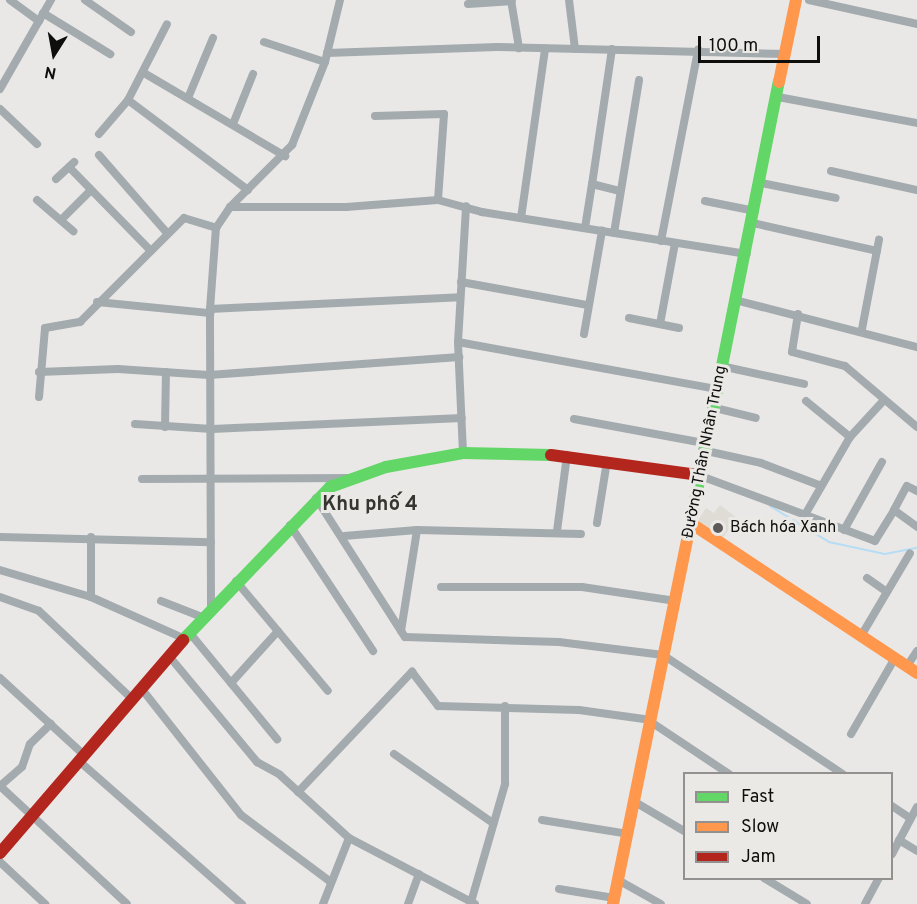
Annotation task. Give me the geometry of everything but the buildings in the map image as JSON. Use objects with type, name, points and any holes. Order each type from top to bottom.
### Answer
[{"type":"street","points":[[10,0],[110,54]]},
{"type":"street","points":[[0,89],[51,0]]},
{"type":"street","points":[[85,0],[131,32]]},
{"type":"street","points":[[211,607],[213,481],[210,311],[216,228],[230,207],[285,156],[326,57],[339,0]]},
{"type":"street","points":[[569,0],[575,49]]},
{"type":"street","name":"Đường Thân Nhân Trung","points":[[614,901],[663,655],[692,524],[703,446],[747,254],[796,0]]},
{"type":"street","points":[[809,0],[917,24]]},
{"type":"street","points":[[468,4],[512,1],[519,48]]},
{"type":"street","points":[[99,134],[128,100],[144,74],[167,24]]},
{"type":"street","points":[[188,98],[213,38]]},
{"type":"street","points":[[264,42],[326,57],[519,48],[698,50],[786,54]]},
{"type":"street","points":[[521,218],[545,49]]},
{"type":"street","points":[[585,228],[612,49]]},
{"type":"street","points":[[661,241],[698,50]]},
{"type":"street","points":[[144,74],[285,156]]},
{"type":"street","points":[[233,124],[253,74]]},
{"type":"street","points":[[614,233],[639,80]]},
{"type":"street","points":[[778,97],[917,123]]},
{"type":"street","points":[[128,100],[248,190]]},
{"type":"street","points":[[0,109],[37,144]]},
{"type":"street","points":[[375,116],[444,114],[438,200]]},
{"type":"street","points":[[99,155],[168,233]]},
{"type":"street","points":[[56,179],[71,165],[91,190],[150,250]]},
{"type":"street","points":[[831,171],[917,190]]},
{"type":"street","points":[[761,183],[836,198]]},
{"type":"street","points":[[592,184],[620,191]]},
{"type":"street","points":[[62,220],[91,190]]},
{"type":"street","points":[[37,200],[73,231]]},
{"type":"street","points":[[230,207],[346,207],[438,200],[521,218],[747,254]]},
{"type":"street","points":[[705,201],[877,251]]},
{"type":"street","points":[[463,453],[458,342],[466,206]]},
{"type":"street","points":[[39,397],[39,372],[45,328],[76,325],[150,250],[189,217],[216,228]]},
{"type":"street","points":[[584,333],[602,231]]},
{"type":"street","points":[[862,329],[879,240]]},
{"type":"street","points":[[660,324],[675,243]]},
{"type":"street","points":[[461,282],[588,305]]},
{"type":"street","points":[[97,302],[210,311],[460,297]]},
{"type":"street","points":[[735,300],[862,329],[917,346]]},
{"type":"street","points":[[798,314],[792,352],[844,366],[917,427]]},
{"type":"street","points":[[629,318],[679,328]]},
{"type":"street","points":[[458,342],[716,389]]},
{"type":"street","points":[[39,372],[165,372],[210,375],[459,357]]},
{"type":"street","points":[[721,366],[804,384]]},
{"type":"street","points":[[165,372],[165,427]]},
{"type":"street","points":[[806,513],[819,485],[850,437],[884,400]]},
{"type":"street","points":[[806,401],[850,437]]},
{"type":"street","points":[[711,407],[756,418]]},
{"type":"street","points":[[135,424],[212,429],[462,418]]},
{"type":"street","points":[[574,419],[703,446],[762,463],[819,485]]},
{"type":"street","points":[[142,478],[213,481],[353,478],[463,453],[567,455],[698,476],[806,513],[844,530],[877,541],[907,486],[917,490]]},
{"type":"street","points":[[557,531],[567,455]]},
{"type":"street","points":[[597,524],[607,461]]},
{"type":"street","points":[[844,530],[882,462]]},
{"type":"street","points":[[0,854],[211,607],[316,498],[353,478]]},
{"type":"street","points":[[316,498],[344,536],[401,631],[410,639],[559,642],[663,655],[840,772]]},
{"type":"street","points":[[894,510],[917,527]]},
{"type":"street","points":[[692,524],[912,669],[917,651]]},
{"type":"street","points":[[290,525],[373,651]]},
{"type":"street","points":[[401,631],[417,530]]},
{"type":"street","points":[[344,536],[417,530],[557,531],[581,534]]},
{"type":"street","points":[[0,537],[91,537],[211,542]]},
{"type":"street","points":[[91,537],[91,597]]},
{"type":"street","points":[[861,636],[910,553]]},
{"type":"street","points":[[0,570],[91,597],[186,635],[231,683],[277,739]]},
{"type":"street","points":[[867,578],[887,592]]},
{"type":"street","points":[[236,581],[328,691]]},
{"type":"street","points":[[441,587],[582,587],[676,601]]},
{"type":"street","points":[[0,597],[39,611],[132,699]]},
{"type":"street","points":[[161,601],[202,617]]},
{"type":"street","points":[[231,683],[278,631]]},
{"type":"street","points":[[169,656],[257,762],[298,792],[349,838],[473,903],[505,783],[505,706]]},
{"type":"street","points":[[851,734],[895,658]]},
{"type":"street","points":[[298,792],[410,672],[438,706],[505,706],[651,721],[726,772]]},
{"type":"street","points":[[0,678],[51,724],[82,758],[237,902]]},
{"type":"street","points":[[141,688],[241,816],[331,882]]},
{"type":"street","points":[[51,724],[30,744],[22,768],[0,786],[32,819],[127,904]]},
{"type":"street","points":[[394,754],[493,823]]},
{"type":"street","points":[[634,802],[683,830]]},
{"type":"street","points":[[893,807],[910,818]]},
{"type":"street","points":[[893,850],[917,807]]},
{"type":"street","points":[[542,820],[628,834]]},
{"type":"street","points":[[323,904],[349,838]]},
{"type":"street","points":[[899,840],[917,851]]},
{"type":"street","points":[[0,862],[45,904]]},
{"type":"street","points":[[408,904],[419,874]]},
{"type":"street","points":[[618,880],[661,904]]},
{"type":"street","points":[[766,880],[807,904]]},
{"type":"street","points":[[865,904],[878,880]]},
{"type":"street","points":[[559,889],[614,901]]},
{"type":"shaded area","name":"Bách hóa Xanh","points":[[720,505],[737,518],[722,539],[697,522],[706,508],[714,513]]},
{"type":"waterway","points":[[770,506],[829,542],[885,554],[917,548]]},
{"type":"traffic: fast","points":[[695,501],[779,82]]},
{"type":"traffic: fast","points":[[183,640],[330,487],[386,467],[463,453],[551,455]]},
{"type":"traffic: slow","points":[[779,82],[796,0]]},
{"type":"traffic: slow","points":[[613,904],[695,501]]},
{"type":"traffic: slow","points":[[692,524],[917,673]]},
{"type":"traffic: jam","points":[[551,455],[698,475]]},
{"type":"traffic: jam","points":[[0,853],[183,640]]},
{"type":"place","name":"Bách hóa Xanh","points":[[718,528]]},
{"type":"district","name":"Khu phố 4","points":[[370,505]]}]
